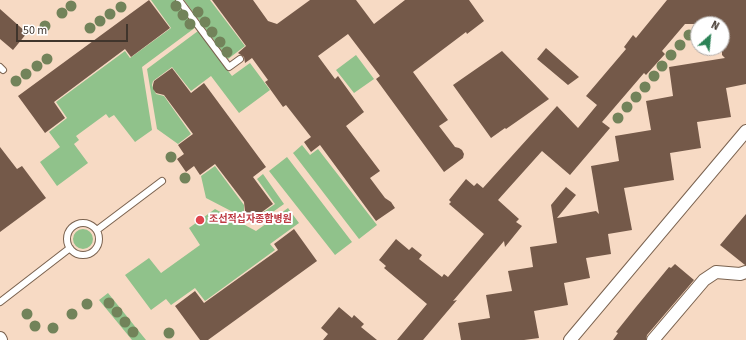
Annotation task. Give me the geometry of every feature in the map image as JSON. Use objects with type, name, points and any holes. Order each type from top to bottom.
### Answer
[{"type":"street","points":[[570,340],[746,131]]},
{"type":"street","points":[[653,340],[704,280],[716,272],[740,274],[746,272]]},
{"type":"lane","points":[[179,0],[229,67],[240,60]]},
{"type":"lane","points":[[97,230],[162,181]]},
{"type":"lane","points":[[84,223],[89,224],[97,230],[100,240],[99,245],[92,253],[83,256],[78,255],[70,248],[67,239],[70,229],[74,226],[84,223]]},
{"type":"lane","points":[[0,302],[70,248]]},
{"type":"green space","points":[[151,0],[176,0],[196,27],[142,67],[152,130],[135,142],[114,115],[109,118],[106,114],[76,136],[79,140],[74,144],[88,163],[57,186],[40,162],[60,147],[49,132],[67,118],[56,102],[125,51],[130,58],[171,28]]},
{"type":"green space","points":[[184,0],[210,0],[245,46],[228,59]]},
{"type":"green space","points":[[198,31],[232,76],[250,63],[270,90],[239,113],[211,76],[191,91],[172,67],[153,81],[152,85],[156,94],[164,96],[191,134],[178,144],[157,129],[147,69]]},
{"type":"green space","points":[[356,55],[374,79],[354,93],[336,70]]},
{"type":"green space","points":[[302,145],[310,155],[318,149],[377,225],[359,239],[293,153]]},
{"type":"green space","points":[[287,157],[352,242],[335,255],[269,171]]},
{"type":"green space","points":[[215,166],[244,205],[244,212],[247,216],[255,218],[275,204],[257,179],[263,174],[284,204],[256,224],[206,198],[201,176]]},
{"type":"green space","points":[[288,208],[299,223],[270,244],[275,250],[205,301],[195,288],[171,305],[166,299],[151,310],[125,275],[149,258],[161,273],[200,245],[189,228],[215,209],[256,231]]},
{"type":"green space","points":[[83,229],[90,232],[93,239],[90,246],[83,249],[76,246],[73,239],[76,232]]},
{"type":"green space","points":[[108,293],[146,340],[132,340],[99,300]]},
{"type":"building","points":[[149,0],[170,28],[131,57],[125,49],[54,102],[65,118],[45,133],[18,96]]},
{"type":"building","points":[[212,0],[253,0],[268,21],[277,24],[310,0],[356,0],[374,24],[405,0],[469,0],[484,21],[467,34],[466,32],[413,72],[448,120],[439,126],[455,147],[462,150],[464,154],[463,158],[444,172],[376,79],[380,76],[348,34],[318,56],[335,79],[338,76],[364,112],[346,126],[380,171],[370,178],[385,198],[391,202],[395,208],[376,221],[320,145],[311,152],[304,142],[311,137],[286,105],[283,107],[265,82],[268,80],[252,58],[245,63],[244,57],[238,53],[246,46]]},
{"type":"building","points":[[667,0],[746,0],[746,84],[726,88],[731,117],[697,122],[701,148],[670,153],[674,180],[624,188],[632,230],[608,234],[611,254],[586,258],[590,278],[564,283],[568,305],[534,311],[539,338],[524,340],[461,340],[458,323],[490,318],[486,295],[512,291],[508,271],[533,267],[530,247],[557,243],[551,205],[566,187],[576,195],[557,218],[596,211],[599,214],[591,166],[619,161],[615,136],[651,130],[646,101],[673,96],[669,67],[725,58],[723,56],[730,56],[730,16],[690,16],[690,24],[685,24],[662,51],[665,54],[646,75],[644,73],[602,122],[610,128],[570,175],[542,151],[498,200],[519,219],[516,222],[522,226],[505,247],[504,241],[453,301],[457,300],[423,340],[397,340],[427,304],[384,268],[386,266],[379,260],[396,239],[409,250],[412,247],[422,255],[419,259],[442,277],[444,274],[448,277],[484,234],[449,204],[451,202],[449,200],[466,179],[474,186],[477,183],[483,188],[557,106],[578,128],[597,105],[586,96],[626,49],[624,47],[633,35],[636,38]]},
{"type":"building","points":[[0,9],[27,33],[13,50],[0,39]]},
{"type":"building","points":[[546,48],[579,77],[568,85],[537,59]]},
{"type":"building","points":[[502,51],[549,99],[491,138],[453,85]]},
{"type":"building","points":[[172,68],[191,93],[204,83],[266,167],[253,177],[273,204],[255,217],[247,215],[244,202],[215,164],[200,175],[194,166],[186,172],[177,159],[184,154],[178,145],[193,134],[164,95],[156,93],[153,89],[154,81]]},
{"type":"building","points":[[0,147],[17,169],[22,166],[46,198],[0,232]]},
{"type":"building","points":[[746,214],[746,265],[745,265],[720,245]]},
{"type":"building","points":[[294,229],[317,261],[208,340],[200,340],[175,306],[195,291],[204,303],[278,250],[274,244]]},
{"type":"building","points":[[675,264],[694,280],[647,335],[646,340],[613,340],[618,333],[616,332],[636,307],[669,267],[671,268]]},
{"type":"building","points":[[339,307],[352,318],[354,315],[364,324],[361,327],[377,340],[323,340],[328,334],[321,328]]},
{"type":"place","name":"조선적십자종합병원","points":[[200,220]]}]
